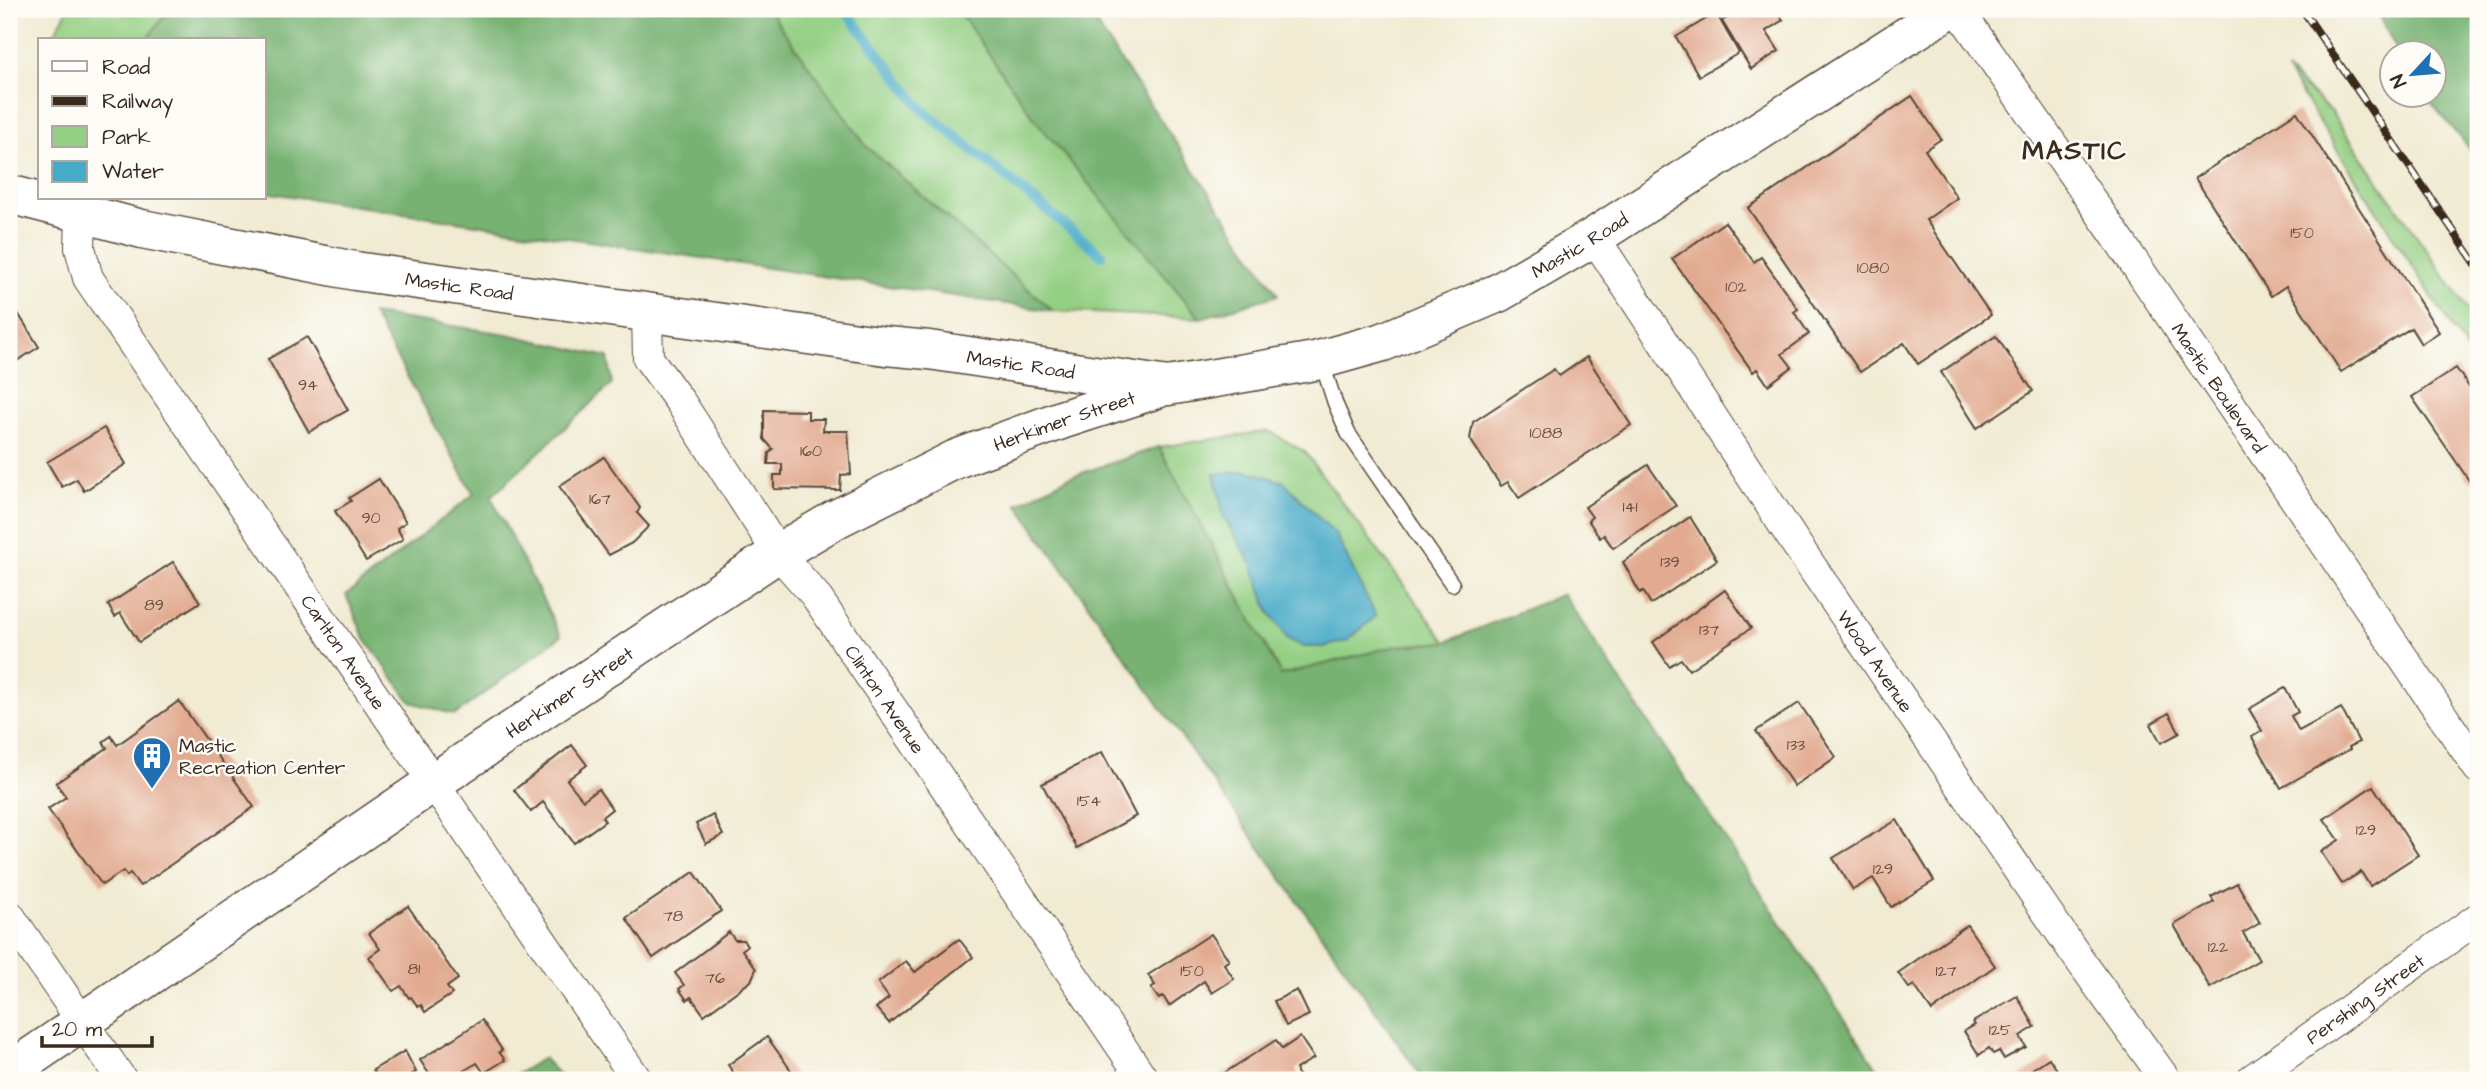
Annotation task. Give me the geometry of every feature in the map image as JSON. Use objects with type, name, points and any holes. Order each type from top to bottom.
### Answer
[{"type":"main road","name":"Mastic Road","points":[[9,194],[155,232],[355,271],[929,350],[1168,386],[1321,360],[1383,342],[1498,293],[1594,237],[1949,9]]},
{"type":"main road","name":"Herkimer Street","points":[[9,1072],[434,782],[778,553],[836,519],[956,459],[1064,419],[1168,386]]},
{"type":"street","name":"Mastic Boulevard","points":[[1958,9],[2478,768]]},
{"type":"street","name":"Carlton Avenue","points":[[81,214],[80,248],[88,278],[636,1080]]},
{"type":"street","name":"Wood Avenue","points":[[1594,237],[1802,552],[2074,952],[2166,1080]]},
{"type":"street","name":"Clinton Avenue","points":[[647,313],[648,358],[681,403],[778,553],[810,589],[1144,1080]]},
{"type":"street","points":[[9,915],[122,1080]]},
{"type":"street","name":"Pershing Street","points":[[2251,1080],[2478,918]]},
{"type":"lane","points":[[1321,360],[1348,433],[1452,584]]},
{"type":"green space","points":[[68,9],[170,9],[148,38],[52,38]]},
{"type":"green space","points":[[170,9],[768,9],[867,147],[1053,311],[266,192],[266,38],[148,38]]},
{"type":"green space","points":[[768,9],[957,9],[1037,122],[1200,318],[1053,311],[867,147]]},
{"type":"green space","points":[[957,9],[1086,9],[1278,295],[1200,318],[1037,122]]},
{"type":"green space","points":[[2375,9],[2478,9],[2478,160],[2436,108],[2448,108],[2448,38],[2391,38]]},
{"type":"green space","points":[[2286,70],[2331,112],[2478,324],[2478,368]]},
{"type":"green space","points":[[372,314],[507,334],[608,357],[612,384],[491,497],[561,636],[455,715],[411,702],[365,639],[346,595],[474,494]]},
{"type":"green space","points":[[1269,431],[1305,452],[1446,642],[1396,646],[1281,675],[1159,447]],"holes":[[[1224,517],[1347,641],[1270,613],[1252,565]]]},
{"type":"green space","points":[[1159,447],[1281,675],[1396,646],[1446,642],[1563,594],[1885,1080],[1424,1080],[1017,504],[1067,478]]},
{"type":"green space","points":[[543,1058],[564,1080],[508,1080]]},
{"type":"water","points":[[1248,471],[1284,482],[1336,535],[1376,616],[1347,641],[1323,647],[1304,647],[1288,639],[1270,613],[1252,565],[1224,517],[1214,474]]},
{"type":"building","points":[[1742,9],[1776,9],[1783,20],[1766,31],[1779,51],[1751,69],[1722,21]]},
{"type":"building","points":[[1716,13],[1739,53],[1699,76],[1676,37]]},
{"type":"building","points":[[1912,96],[1941,139],[1925,150],[1957,198],[1926,220],[1991,315],[1918,364],[1904,343],[1860,372],[1748,208]]},
{"type":"building","points":[[2297,112],[2439,332],[2421,344],[2411,328],[2341,372],[2286,286],[2271,296],[2195,178]]},
{"type":"building","points":[[1725,222],[1754,262],[1761,257],[1798,309],[1794,312],[1809,334],[1782,354],[1792,367],[1768,385],[1757,369],[1753,372],[1672,259]]},
{"type":"building","points":[[11,302],[39,347],[9,366],[9,303]]},
{"type":"building","points":[[1996,336],[2033,391],[1977,428],[1941,372]]},
{"type":"building","points":[[307,337],[348,410],[309,432],[268,359]]},
{"type":"building","points":[[1587,357],[1631,425],[1519,498],[1508,482],[1501,486],[1470,439],[1473,422],[1554,369],[1559,376]]},
{"type":"building","points":[[2456,368],[2478,400],[2478,477],[2470,482],[2412,397]]},
{"type":"building","points":[[764,410],[808,411],[808,419],[824,419],[823,431],[848,431],[851,474],[841,475],[840,490],[774,489],[774,475],[782,475],[782,464],[768,464],[769,453],[773,449],[764,439]]},
{"type":"building","points":[[104,428],[126,464],[84,491],[77,479],[62,487],[47,462]]},
{"type":"building","points":[[604,457],[640,508],[637,513],[649,526],[632,543],[609,555],[559,486]]},
{"type":"building","points":[[1648,465],[1676,506],[1613,548],[1604,535],[1600,538],[1588,520],[1592,517],[1585,507]]},
{"type":"building","points":[[379,479],[406,522],[397,528],[403,539],[366,561],[335,511],[351,501],[349,498]]},
{"type":"building","points":[[1690,517],[1717,560],[1651,604],[1643,591],[1640,593],[1623,562]]},
{"type":"building","points":[[173,562],[200,602],[139,642],[120,613],[115,617],[108,605]]},
{"type":"building","points":[[1725,590],[1751,628],[1689,670],[1681,659],[1669,666],[1653,642]]},
{"type":"building","points":[[2285,688],[2298,712],[2291,716],[2299,731],[2341,708],[2359,742],[2281,788],[2252,737],[2262,731],[2249,709]]},
{"type":"building","name":"Mastic Recreation Center","points":[[179,701],[254,807],[140,886],[130,873],[127,876],[123,871],[102,885],[48,809],[66,797],[56,783],[107,748],[103,742],[111,736],[117,745]]},
{"type":"building","points":[[1799,703],[1836,757],[1794,786],[1756,731]]},
{"type":"building","points":[[2169,713],[2180,733],[2161,743],[2151,724]]},
{"type":"building","points":[[572,745],[587,765],[567,780],[583,800],[598,789],[612,809],[602,817],[605,821],[574,843],[543,802],[531,812],[514,790]]},
{"type":"building","points":[[1102,752],[1136,816],[1077,848],[1042,784]]},
{"type":"building","points":[[2373,786],[2418,855],[2370,886],[2361,872],[2342,884],[2321,852],[2339,840],[2324,819]]},
{"type":"building","points":[[713,815],[723,835],[706,844],[696,824]]},
{"type":"building","points":[[1897,820],[1934,881],[1891,907],[1873,878],[1853,890],[1833,858]]},
{"type":"building","points":[[694,872],[721,911],[653,958],[626,918]]},
{"type":"building","points":[[2237,883],[2260,923],[2243,933],[2259,960],[2210,988],[2174,925],[2214,902],[2211,897]]},
{"type":"building","points":[[408,906],[458,979],[447,987],[452,994],[425,1012],[421,1005],[418,1007],[411,997],[409,998],[401,986],[393,991],[369,957],[380,949],[369,933]]},
{"type":"building","points":[[1967,925],[1995,966],[1932,1011],[1914,985],[1909,988],[1898,973]]},
{"type":"building","points":[[729,932],[735,940],[743,940],[747,946],[742,950],[756,969],[751,981],[704,1015],[691,997],[687,1000],[679,989],[684,985],[675,973]]},
{"type":"building","points":[[1211,934],[1229,960],[1224,964],[1234,979],[1212,993],[1204,981],[1169,1006],[1163,996],[1159,999],[1151,988],[1155,985],[1148,975]]},
{"type":"building","points":[[959,939],[973,957],[889,1023],[876,1008],[889,998],[878,983],[906,961],[915,972]]},
{"type":"building","points":[[1297,990],[1309,1015],[1286,1026],[1274,1001]]},
{"type":"building","points":[[2017,996],[2035,1027],[2020,1036],[2026,1047],[2004,1059],[1999,1051],[1993,1054],[1989,1048],[1979,1055],[1964,1031],[1975,1025],[1973,1022]]},
{"type":"building","points":[[482,1020],[502,1050],[499,1052],[505,1060],[484,1073],[477,1063],[460,1073],[465,1080],[433,1080],[420,1060]]},
{"type":"building","points":[[767,1037],[798,1080],[739,1080],[728,1065]]},
{"type":"building","points":[[1300,1037],[1314,1058],[1296,1069],[1300,1080],[1224,1080],[1221,1075],[1276,1040],[1282,1049]]},
{"type":"building","points":[[405,1051],[416,1072],[402,1080],[380,1080],[373,1070]]},
{"type":"building","points":[[2049,1058],[2064,1080],[2016,1080]]},
{"type":"waterway","points":[[844,9],[923,110],[1102,255]]},
{"type":"railway","points":[[2302,9],[2478,267]]},
{"type":"place","name":"Mastic Recreation Center","points":[[152,790]]},
{"type":"district","name":"MASTIC","points":[[2075,150]]}]
